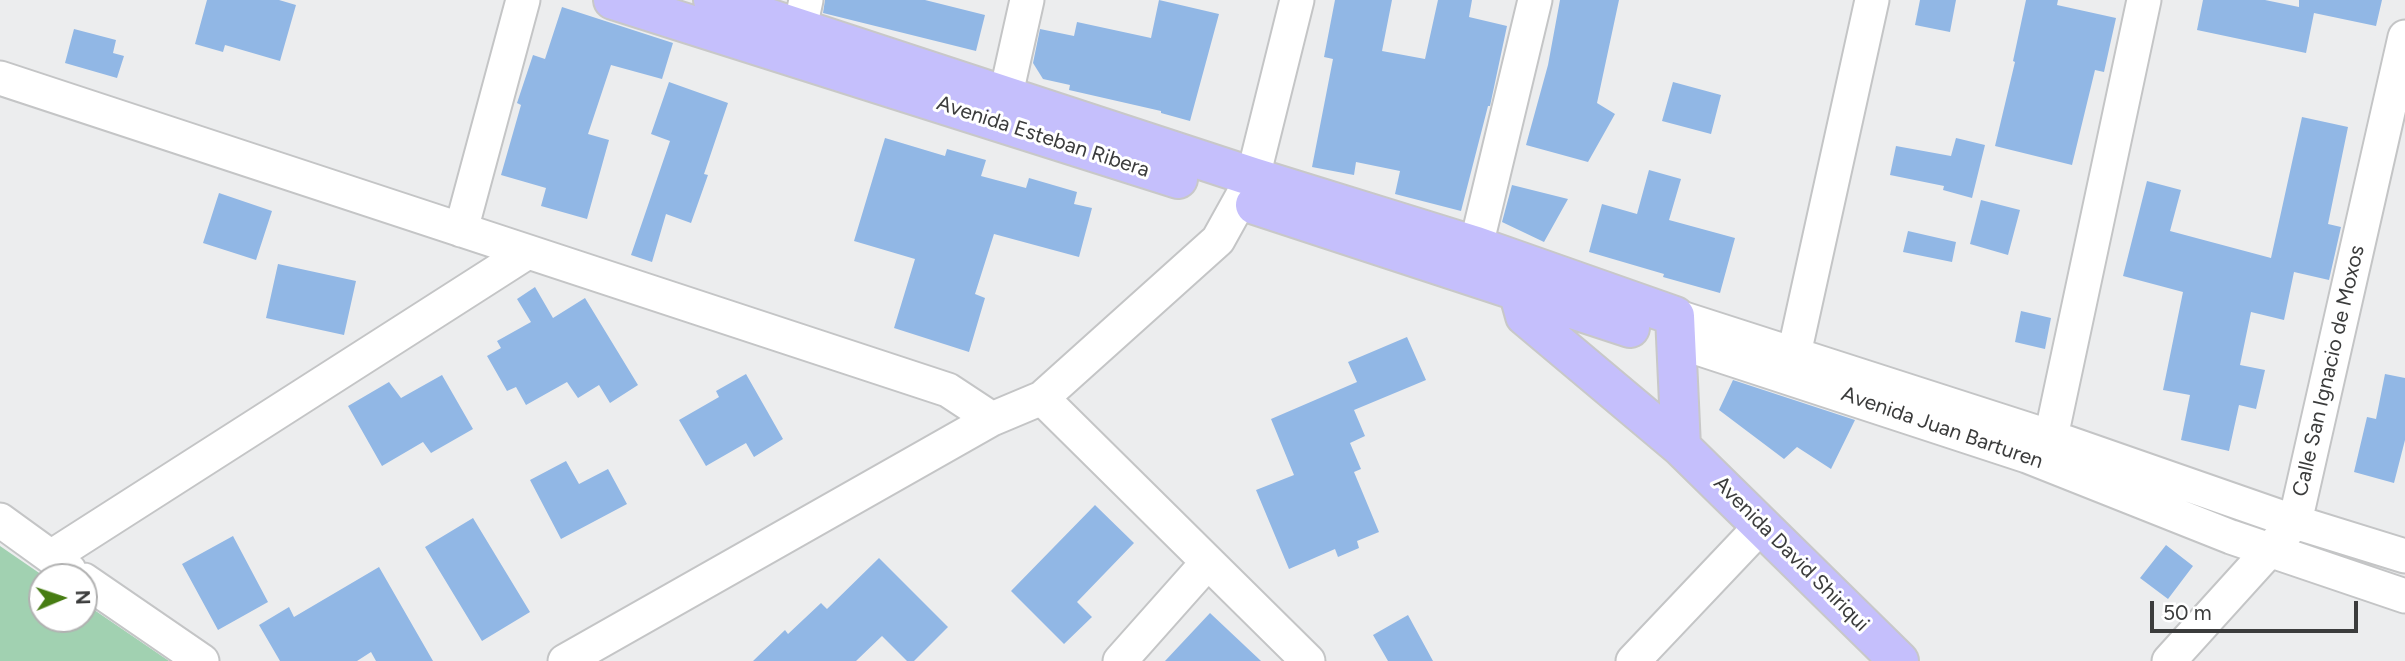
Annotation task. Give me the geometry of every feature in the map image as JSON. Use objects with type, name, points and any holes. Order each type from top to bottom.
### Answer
[{"type":"main road","name":"Avenida Esteban Ribera","points":[[613,0],[1247,189],[1475,261]]},
{"type":"main road","name":"Avenida Esteban Ribera","points":[[713,0],[803,14],[1247,189]]},
{"type":"main road","name":"Avenida Juan Barturen","points":[[1475,261],[1675,329]]},
{"type":"main road","name":"Avenida David Shiriqui","points":[[1522,277],[1525,316],[1681,447],[1899,661]]},
{"type":"main road","points":[[1675,329],[1681,447]]},
{"type":"street","points":[[461,230],[523,0]]},
{"type":"street","points":[[1006,94],[1027,0]]},
{"type":"street","points":[[565,661],[992,419],[1042,398],[1219,240],[1247,189],[1297,0]]},
{"type":"street","points":[[1475,261],[1535,0]]},
{"type":"street","points":[[1794,354],[1872,0]]},
{"type":"street","points":[[2050,437],[2144,0]]},
{"type":"street","name":"Calle San Ignacio de Moxos","points":[[2169,661],[2295,522],[2405,37]]},
{"type":"street","points":[[0,78],[948,390],[992,419]]},
{"type":"street","points":[[51,557],[526,253]]},
{"type":"street","name":"Avenida Juan Barturen","points":[[1675,329],[1794,354],[2050,437],[2295,522],[2405,556]]},
{"type":"street","name":"Avenida Juan Barturen","points":[[1675,329],[2027,456],[2106,489],[2270,550],[2405,596]]},
{"type":"street","points":[[1042,398],[1308,661]]},
{"type":"street","points":[[0,520],[59,563]]},
{"type":"street","points":[[1633,661],[1762,525]]},
{"type":"street","points":[[1120,661],[1208,562]]},
{"type":"street","points":[[98,590],[202,661]]},
{"type":"green space","points":[[0,546],[28,565],[28,633],[98,633],[98,613],[169,661],[0,661]]},
{"type":"building","points":[[207,0],[279,0],[296,5],[280,61],[225,45],[223,52],[195,44]]},
{"type":"building","points":[[825,0],[925,0],[985,15],[976,51],[823,13]]},
{"type":"building","points":[[1159,0],[1219,14],[1190,121],[1161,111],[1069,90],[1070,85],[1043,79],[1033,63],[1040,29],[1074,36],[1077,22],[1151,38]]},
{"type":"building","points":[[1335,0],[1392,0],[1382,51],[1425,59],[1438,0],[1472,0],[1469,17],[1507,26],[1490,106],[1461,211],[1395,194],[1400,171],[1356,162],[1354,175],[1312,167],[1333,59],[1324,57]]},
{"type":"building","points":[[1560,0],[1619,0],[1597,103],[1615,114],[1588,162],[1526,145],[1548,65]]},
{"type":"building","points":[[1920,0],[1956,0],[1950,32],[1915,25]]},
{"type":"building","points":[[2026,0],[2058,0],[2057,5],[2116,18],[2104,72],[2095,70],[2072,165],[1995,146],[2015,62],[2013,61]]},
{"type":"building","points":[[2203,0],[2265,0],[2299,7],[2299,0],[2382,0],[2376,26],[2314,13],[2306,53],[2197,30]]},
{"type":"building","points":[[562,7],[673,43],[662,79],[611,65],[588,134],[609,140],[587,219],[541,206],[546,188],[501,175],[521,105],[517,103],[533,55],[545,59]]},
{"type":"building","points":[[74,29],[116,40],[113,53],[124,56],[117,78],[65,63]]},
{"type":"building","points":[[669,82],[728,103],[704,174],[708,175],[691,223],[666,214],[652,262],[631,255],[670,141],[651,134]]},
{"type":"building","points":[[1673,82],[1721,95],[1711,134],[1662,121]]},
{"type":"building","points":[[2302,117],[2348,127],[2328,224],[2341,227],[2329,280],[2294,272],[2284,320],[2251,312],[2240,365],[2265,370],[2256,409],[2239,405],[2229,451],[2181,440],[2190,395],[2163,390],[2183,292],[2123,276],[2147,181],[2181,190],[2170,231],[2271,258]]},
{"type":"building","points":[[885,138],[945,156],[947,149],[986,160],[981,176],[1026,188],[1029,178],[1077,192],[1074,204],[1092,208],[1079,257],[994,234],[975,294],[985,298],[969,352],[894,328],[915,259],[854,241]]},
{"type":"building","points":[[1956,138],[1985,145],[1972,198],[1943,190],[1944,186],[1890,175],[1896,146],[1951,156]]},
{"type":"building","points":[[1649,170],[1681,179],[1669,220],[1735,238],[1720,293],[1589,252],[1602,204],[1637,214]]},
{"type":"building","points":[[1512,185],[1568,199],[1544,242],[1502,222]]},
{"type":"building","points":[[219,193],[272,211],[256,260],[203,243]]},
{"type":"building","points":[[1981,200],[2020,210],[2008,255],[1970,244]]},
{"type":"building","points":[[1908,231],[1956,242],[1952,262],[1903,252]]},
{"type":"building","points":[[278,264],[356,281],[344,335],[266,318]]},
{"type":"building","points":[[535,287],[553,318],[585,298],[638,385],[610,403],[599,385],[578,398],[567,382],[526,405],[516,387],[507,391],[487,356],[501,348],[497,341],[531,322],[517,299]]},
{"type":"building","points":[[2021,311],[2051,318],[2045,349],[2015,342]]},
{"type":"building","points":[[1407,337],[1426,380],[1354,410],[1365,436],[1350,443],[1361,469],[1354,472],[1379,532],[1357,541],[1359,548],[1338,557],[1335,549],[1289,569],[1256,490],[1294,475],[1271,419],[1357,382],[1348,362]]},
{"type":"building","points":[[746,374],[783,439],[754,457],[746,443],[706,466],[679,420],[719,397],[716,391]]},
{"type":"building","points":[[2385,374],[2405,378],[2405,440],[2394,483],[2354,472],[2367,417],[2376,419]]},
{"type":"building","points":[[442,375],[473,429],[431,453],[423,442],[382,466],[348,406],[389,382],[401,398]]},
{"type":"building","points":[[1733,380],[1855,420],[1831,469],[1797,447],[1784,459],[1719,410]]},
{"type":"building","points":[[566,461],[579,484],[608,469],[627,504],[561,539],[530,480]]},
{"type":"building","points":[[1095,505],[1134,543],[1077,602],[1092,617],[1064,644],[1011,591]]},
{"type":"building","points":[[473,518],[530,612],[482,641],[425,547]]},
{"type":"building","points":[[233,536],[268,602],[218,630],[182,564]]},
{"type":"building","points":[[2166,545],[2193,566],[2168,599],[2140,578]]},
{"type":"building","points":[[879,558],[948,627],[914,661],[907,661],[882,636],[856,661],[753,661],[785,630],[788,634],[821,603],[827,609]]},
{"type":"building","points":[[379,567],[433,661],[376,661],[371,652],[357,661],[280,661],[259,625],[289,607],[294,617]]},
{"type":"building","points":[[1210,613],[1261,661],[1165,661]]},
{"type":"building","points":[[1408,615],[1433,661],[1388,661],[1373,635]]}]
